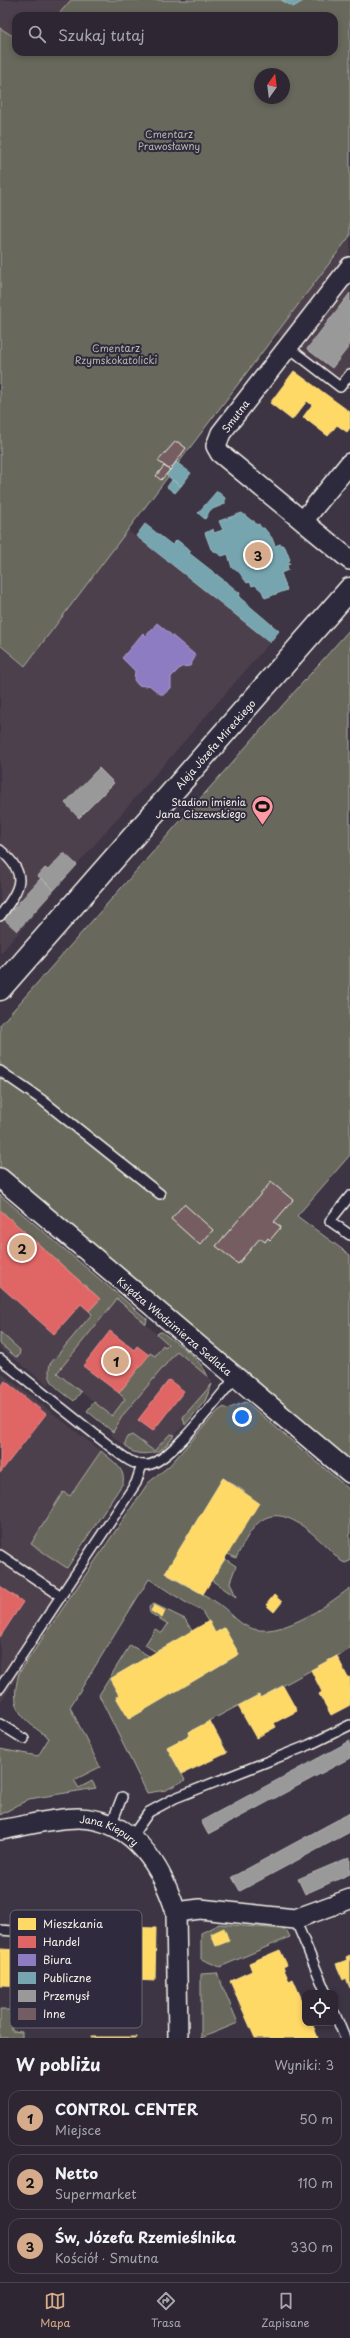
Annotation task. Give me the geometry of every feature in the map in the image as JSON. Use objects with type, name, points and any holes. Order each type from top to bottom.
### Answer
[{"type":"street","name":"Smutna","points":[[350,267],[221,433],[216,446],[220,453],[350,560]]},
{"type":"street","points":[[303,521],[350,462]]},
{"type":"street","name":"Aleja Józefa Mireckiego","points":[[0,989],[350,589]]},
{"type":"street","name":"Księdza Włodzimierza Sedlaka","points":[[0,1178],[350,1473]]},
{"type":"street","name":"Jana Kiepury","points":[[0,1830],[78,1818],[111,1825],[132,1836],[159,1872],[170,1894],[176,1912],[178,2038]]},
{"type":"street","points":[[176,1912],[200,1909],[295,1919],[350,1899]]},
{"type":"lane","points":[[288,347],[340,387],[350,374]]},
{"type":"lane","points":[[0,850],[11,859],[19,871],[20,879],[15,892],[0,916]]},
{"type":"lane","points":[[0,1071],[42,1100],[160,1194]]},
{"type":"lane","points":[[350,1196],[330,1221],[350,1235]]},
{"type":"lane","points":[[0,1359],[112,1448],[130,1461],[142,1465],[154,1464],[171,1452],[236,1377]]},
{"type":"lane","points":[[0,1688],[136,1483],[142,1465]]},
{"type":"lane","points":[[0,1555],[61,1596]]},
{"type":"lane","points":[[0,1724],[24,1740]]},
{"type":"lane","points":[[132,1836],[149,1812],[175,1798],[310,1745],[350,1725]]},
{"type":"lane","points":[[111,1825],[122,1797]]},
{"type":"lane","points":[[295,1919],[325,1990]]},
{"type":"lane","points":[[0,1930],[10,1931]]},
{"type":"lane","points":[[338,2021],[345,2038]]},
{"type":"shaded area","points":[[0,0],[71,0],[60,12],[12,12],[12,36],[0,28]]},
{"type":"shaded area","points":[[350,238],[350,389],[276,333]]},
{"type":"shaded area","points":[[127,530],[270,642],[0,954],[0,646],[25,667]]},
{"type":"shaded area","points":[[0,1195],[168,1344],[212,1380],[211,1390],[205,1401],[163,1448],[151,1453],[139,1454],[132,1452],[111,1435],[119,1422],[112,1416],[57,1373],[48,1385],[0,1348]]},
{"type":"shaded area","points":[[0,1372],[101,1451],[69,1496],[63,1492],[31,1543],[83,1578],[0,1703]]},
{"type":"green space","points":[[71,0],[350,0],[350,236],[25,666],[0,645],[0,28],[12,36],[12,56],[338,56],[338,12],[60,12]]},
{"type":"green space","name":"Stadion imienia Jana Ciszewskiego","points":[[350,629],[350,1155],[297,1216],[350,1255],[350,1462],[0,1167],[0,1025]]},
{"type":"green space","points":[[0,1195],[147,1319],[146,1324],[117,1299],[57,1373],[81,1392],[74,1401],[55,1386],[50,1376],[50,1364],[92,1314],[89,1311],[100,1299],[0,1210]]},
{"type":"green space","points":[[0,1332],[20,1350],[19,1356],[16,1357],[0,1344]]},
{"type":"green space","points":[[162,1332],[194,1358],[205,1370],[208,1377],[177,1351],[123,1415],[113,1432],[87,1411],[94,1402],[112,1416],[125,1399],[119,1393],[150,1353],[155,1356],[163,1345],[165,1347],[168,1344],[157,1334]]},
{"type":"green space","points":[[212,1384],[205,1401],[185,1425],[183,1417]]},
{"type":"green space","points":[[246,1402],[350,1490],[350,1561],[345,1563],[341,1561],[313,1534],[302,1526],[290,1519],[279,1516],[268,1517],[257,1524],[248,1536],[236,1558],[228,1554],[244,1491],[223,1478],[165,1573],[219,1604],[244,1625],[260,1630],[287,1626],[301,1620],[328,1604],[350,1588],[350,1649],[260,1698],[258,1695],[189,1732],[190,1735],[167,1748],[185,1780],[166,1790],[147,1793],[99,1695],[130,1645],[149,1656],[110,1679],[119,1695],[116,1697],[129,1719],[239,1654],[224,1628],[215,1633],[201,1610],[185,1602],[149,1579],[70,1707],[100,1767],[74,1780],[79,1788],[92,1781],[96,1788],[29,1799],[0,1815],[0,1749],[38,1756],[49,1738],[31,1725],[20,1712],[17,1705],[16,1696],[16,1686],[19,1673],[148,1483],[169,1466],[218,1411],[224,1407],[227,1409]]},
{"type":"green space","points":[[170,1434],[175,1435],[164,1448],[155,1452],[145,1454],[135,1453],[127,1448],[125,1444],[127,1437],[132,1435],[154,1451]]},
{"type":"green space","points":[[101,1451],[120,1469],[123,1483],[67,1568],[31,1544],[63,1492],[70,1496]]},
{"type":"green space","points":[[225,1559],[236,1566],[230,1582],[236,1597],[211,1580]]},
{"type":"green space","points":[[154,1604],[185,1619],[192,1631],[156,1652],[145,1645],[155,1629],[162,1633],[168,1624],[150,1613],[149,1607]]},
{"type":"green space","points":[[219,1924],[281,1929],[287,1931],[290,1937],[220,1967],[201,1959],[201,1933]]},
{"type":"green space","points":[[217,1973],[238,2023],[201,2038],[201,1974]]},
{"type":"green space","points":[[0,2010],[10,2010],[10,2028],[12,2028],[12,2031],[22,2032],[22,2038],[0,2038]]},
{"type":"building: Mieszkania","points":[[294,371],[350,412],[350,428],[347,432],[337,425],[328,436],[303,417],[312,405],[307,401],[292,420],[270,403]]},
{"type":"building: Mieszkania","points":[[223,1478],[259,1503],[203,1594],[165,1573]]},
{"type":"building: Mieszkania","points":[[274,1595],[282,1602],[274,1612],[266,1605]]},
{"type":"building: Mieszkania","points":[[154,1605],[165,1611],[162,1618],[151,1611]]},
{"type":"building: Mieszkania","points":[[209,1621],[215,1633],[224,1628],[239,1654],[129,1719],[116,1697],[119,1695],[110,1679]]},
{"type":"building: Mieszkania","points":[[337,1656],[348,1678],[350,1677],[350,1705],[331,1715],[319,1694],[322,1692],[311,1670]]},
{"type":"building: Mieszkania","points":[[283,1686],[297,1711],[274,1723],[276,1727],[256,1738],[238,1706],[259,1695],[260,1698]]},
{"type":"building: Mieszkania","points":[[210,1721],[227,1753],[182,1774],[167,1747],[190,1735],[189,1732]]},
{"type":"building: Mieszkania","points":[[142,1928],[156,1928],[155,1981],[142,1980]]},
{"type":"building: Mieszkania","points":[[224,1928],[229,1941],[216,1946],[211,1934]]},
{"type":"building: Mieszkania","points":[[0,1949],[10,1950],[10,1985],[0,1985]]},
{"type":"building: Mieszkania","points":[[280,1950],[287,1965],[283,1967],[289,1981],[293,1979],[302,2000],[302,2026],[313,2026],[318,2038],[255,2038],[230,1981],[252,1971],[249,1963]]},
{"type":"building: Mieszkania","points":[[350,1955],[350,1988],[346,1978],[343,1980],[336,1964],[347,1960],[346,1957]]},
{"type":"building: Mieszkania","points":[[137,2037],[137,2038],[91,2038]]},
{"type":"building: Handel","points":[[0,1210],[100,1299],[89,1311],[81,1304],[54,1334],[0,1286]]},
{"type":"building: Handel","points":[[110,1331],[134,1350],[137,1346],[149,1355],[119,1393],[83,1366]]},
{"type":"building: Handel","points":[[169,1380],[184,1391],[153,1431],[138,1420]]},
{"type":"building: Handel","points":[[5,1381],[46,1414],[0,1473],[0,1388]]},
{"type":"building: Handel","points":[[0,1586],[23,1602],[0,1637]]},
{"type":"building: Biura","points":[[157,623],[194,654],[195,657],[190,666],[181,667],[171,677],[171,688],[164,694],[160,694],[149,685],[138,685],[134,680],[135,671],[122,658],[143,633],[146,636]]},
{"type":"building: Publiczne","points":[[281,0],[305,0],[293,7]]},
{"type":"building: Publiczne","points":[[176,462],[191,473],[181,486],[166,475]]},
{"type":"building: Publiczne","points":[[172,480],[181,486],[175,493],[167,487]]},
{"type":"building: Publiczne","points":[[217,491],[225,498],[225,504],[210,510],[205,519],[198,513]]},
{"type":"building: Publiczne","points":[[242,513],[254,521],[256,525],[259,524],[261,528],[264,528],[272,538],[275,546],[280,544],[285,547],[290,564],[287,565],[288,570],[281,573],[287,590],[265,598],[262,591],[255,585],[252,586],[250,582],[247,583],[239,572],[232,568],[228,554],[222,556],[211,549],[205,533],[213,529],[214,533],[223,530],[219,521]]},
{"type":"building: Publiczne","points":[[145,524],[172,545],[177,540],[191,551],[189,553],[240,593],[239,597],[279,631],[270,642],[136,536]]},
{"type":"building: Przemysł","points":[[350,293],[350,345],[332,368],[307,349]]},
{"type":"building: Przemysł","points":[[99,768],[114,783],[79,818],[65,803]]},
{"type":"building: Przemysł","points":[[64,853],[77,865],[54,890],[38,876],[45,868],[48,870]]},
{"type":"building: Przemysł","points":[[41,878],[54,890],[17,931],[4,919]]},
{"type":"building: Przemysł","points":[[350,1741],[350,1758],[208,1834],[201,1821]]},
{"type":"building: Przemysł","points":[[350,1813],[350,1832],[240,1891],[232,1877]]},
{"type":"building: Przemysł","points":[[350,1857],[350,1874],[305,1894],[298,1879]]},
{"type":"building: Inne","points":[[175,442],[178,442],[186,448],[170,470],[158,461]]},
{"type":"building: Inne","points":[[164,466],[170,470],[161,480],[156,476]]},
{"type":"building: Inne","points":[[271,1182],[293,1200],[274,1222],[281,1227],[270,1240],[268,1238],[265,1242],[260,1238],[238,1264],[216,1246]]},
{"type":"building: Inne","points":[[184,1204],[213,1230],[200,1245],[171,1219]]},
{"type":"place","name":"Św, Józefa Rzemieślnika","points":[[258,555]]},
{"type":"place","name":"Stadion imienia Jana Ciszewskiego","points":[[262,826]]},
{"type":"place","name":"Netto","points":[[22,1248]]},
{"type":"place","name":"CONTROL CENTER","points":[[116,1361]]},
{"type":"park label","name":"Cmentarz Prawosławny","points":[[169,138]]},
{"type":"park label","name":"Cmentarz Rzymskokatolicki","points":[[116,352]]}]
